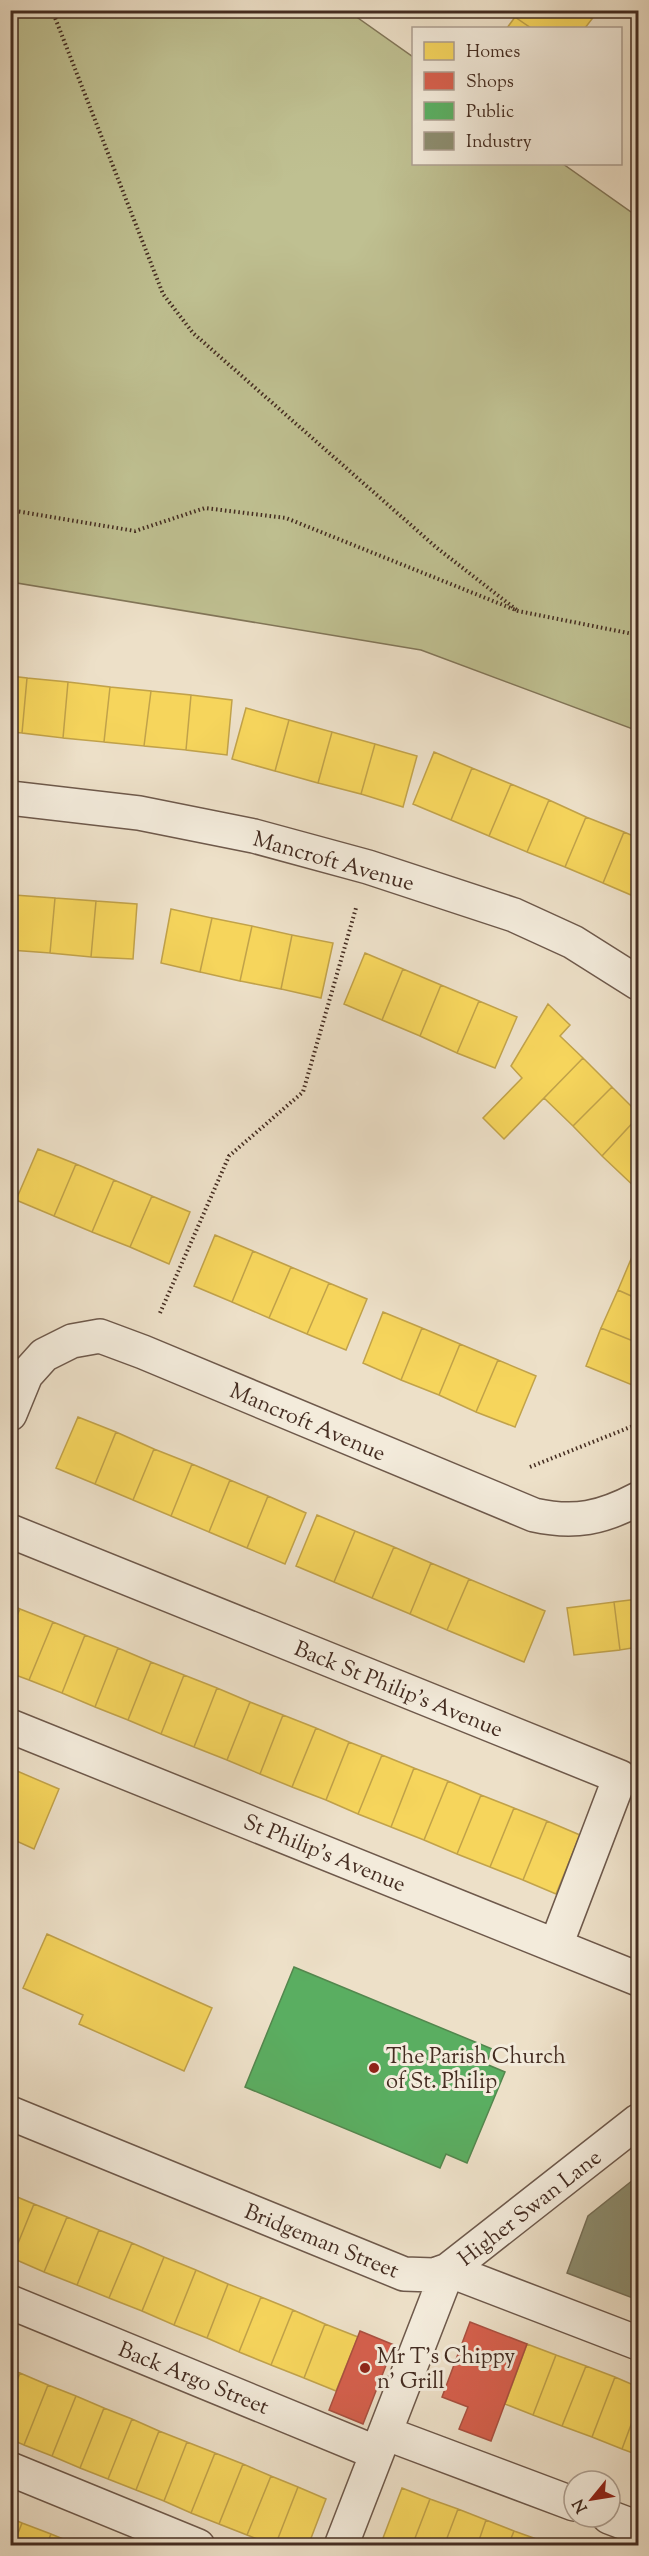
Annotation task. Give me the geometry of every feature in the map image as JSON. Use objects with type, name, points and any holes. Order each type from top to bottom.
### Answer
[{"type":"street","name":"Mancroft Avenue","points":[[10,798],[139,813],[254,836],[368,867],[514,915],[573,942],[639,983]]},
{"type":"street","name":"Mancroft Avenue","points":[[10,1414],[26,1376],[44,1355],[72,1341],[100,1336],[534,1515],[556,1520],[585,1519],[612,1513],[639,1500]]},
{"type":"street","name":"Back St Philip's Avenue","points":[[10,1531],[620,1777],[556,1945]]},
{"type":"street","name":"St Philip's Avenue","points":[[10,1726],[639,1979]]},
{"type":"street","name":"Bridgeman Street","points":[[10,2112],[404,2274],[418,2276],[448,2270]]},
{"type":"street","name":"Higher Swan Lane","points":[[448,2270],[639,2121]]},
{"type":"street","points":[[340,2546],[448,2270],[639,2343]]},
{"type":"street","name":"Back Argo Street","points":[[10,2302],[381,2443],[562,2500]]},
{"type":"street","points":[[10,2469],[198,2546]]},
{"type":"street","points":[[622,2522],[639,2528]]},
{"type":"path","points":[[52,10],[163,294],[193,333],[437,548],[518,611]]},
{"type":"path","points":[[10,510],[135,531],[205,508],[286,518],[518,611],[639,635]]},
{"type":"path","points":[[143,1352],[229,1156],[303,1092],[368,867]]},
{"type":"path","points":[[496,1499],[506,1477],[639,1424]]},
{"type":"green space","points":[[10,11],[348,11],[412,56],[412,165],[564,165],[638,217],[638,731],[421,650],[11,582]]},
{"type":"building: Homes","points":[[519,10],[580,10],[592,19],[586,27],[530,27],[515,17]]},
{"type":"building: Homes","points":[[580,10],[598,10],[592,19]]},
{"type":"building: Homes","points":[[515,17],[530,27],[508,27]]},
{"type":"building: Homes","points":[[10,676],[27,678],[22,733],[10,732]]},
{"type":"building: Homes","points":[[27,678],[68,682],[63,738],[22,733]]},
{"type":"building: Homes","points":[[68,682],[110,687],[104,742],[63,738]]},
{"type":"building: Homes","points":[[110,687],[151,691],[144,746],[104,742]]},
{"type":"building: Homes","points":[[151,691],[191,695],[186,750],[144,746]]},
{"type":"building: Homes","points":[[191,695],[232,700],[227,755],[186,750]]},
{"type":"building: Homes","points":[[246,708],[289,720],[275,771],[232,759]]},
{"type":"building: Homes","points":[[289,720],[332,732],[318,783],[275,771]]},
{"type":"building: Homes","points":[[332,732],[375,744],[361,794],[318,783]]},
{"type":"building: Homes","points":[[375,744],[417,756],[403,807],[361,794]]},
{"type":"building: Homes","points":[[434,752],[472,768],[451,820],[413,804]]},
{"type":"building: Homes","points":[[472,768],[511,784],[489,836],[451,820]]},
{"type":"building: Homes","points":[[511,784],[549,800],[527,852],[489,836]]},
{"type":"building: Homes","points":[[549,800],[586,817],[565,867],[527,852]]},
{"type":"building: Homes","points":[[586,817],[624,832],[603,883],[565,867]]},
{"type":"building: Homes","points":[[624,832],[638,838],[638,898],[603,883]]},
{"type":"building: Homes","points":[[10,895],[14,895],[10,934]]},
{"type":"building: Homes","points":[[14,895],[55,898],[50,953],[10,950]]},
{"type":"building: Homes","points":[[55,898],[96,901],[91,957],[50,953]]},
{"type":"building: Homes","points":[[96,901],[137,904],[133,959],[91,957]]},
{"type":"building: Homes","points":[[171,909],[212,918],[200,972],[161,963]]},
{"type":"building: Homes","points":[[212,918],[252,926],[240,981],[200,972]]},
{"type":"building: Homes","points":[[252,926],[292,935],[281,989],[240,981]]},
{"type":"building: Homes","points":[[292,935],[333,943],[321,998],[281,989]]},
{"type":"building: Homes","points":[[365,953],[403,969],[382,1020],[344,1004]]},
{"type":"building: Homes","points":[[403,969],[441,985],[420,1036],[382,1020]]},
{"type":"building: Homes","points":[[441,985],[479,1001],[457,1053],[420,1036]]},
{"type":"building: Homes","points":[[479,1001],[517,1017],[495,1068],[457,1053]]},
{"type":"building: Homes","points":[[548,1004],[570,1025],[560,1036],[583,1058],[504,1139],[483,1118],[522,1078],[511,1066]]},
{"type":"building: Homes","points":[[583,1058],[612,1087],[573,1126],[544,1098]]},
{"type":"building: Homes","points":[[612,1087],[638,1113],[638,1117],[602,1156],[573,1126]]},
{"type":"building: Homes","points":[[638,1117],[638,1190],[602,1156]]},
{"type":"building: Homes","points":[[38,1149],[76,1164],[54,1216],[16,1200]]},
{"type":"building: Homes","points":[[76,1164],[114,1180],[92,1232],[54,1216]]},
{"type":"building: Homes","points":[[114,1180],[152,1196],[130,1247],[92,1232]]},
{"type":"building: Homes","points":[[152,1196],[190,1212],[169,1264],[130,1247]]},
{"type":"building: Homes","points":[[215,1235],[253,1251],[232,1302],[194,1286]]},
{"type":"building: Homes","points":[[253,1251],[291,1267],[269,1318],[232,1302]]},
{"type":"building: Homes","points":[[634,1252],[638,1254],[638,1299],[618,1290]]},
{"type":"building: Homes","points":[[291,1267],[329,1283],[307,1334],[269,1318]]},
{"type":"building: Homes","points":[[329,1283],[367,1299],[346,1350],[307,1334]]},
{"type":"building: Homes","points":[[618,1290],[638,1299],[638,1343],[601,1328]]},
{"type":"building: Homes","points":[[383,1312],[422,1328],[401,1380],[363,1363]]},
{"type":"building: Homes","points":[[422,1328],[460,1344],[439,1395],[401,1380]]},
{"type":"building: Homes","points":[[601,1328],[638,1343],[637,1387],[586,1366]]},
{"type":"building: Homes","points":[[460,1344],[498,1360],[476,1412],[439,1395]]},
{"type":"building: Homes","points":[[498,1360],[536,1376],[515,1427],[476,1412]]},
{"type":"building: Homes","points":[[78,1417],[116,1432],[95,1484],[56,1468]]},
{"type":"building: Homes","points":[[116,1432],[154,1449],[133,1500],[95,1484]]},
{"type":"building: Homes","points":[[154,1449],[192,1464],[171,1516],[133,1500]]},
{"type":"building: Homes","points":[[192,1464],[230,1480],[209,1532],[171,1516]]},
{"type":"building: Homes","points":[[230,1480],[268,1496],[247,1548],[209,1532]]},
{"type":"building: Homes","points":[[268,1496],[306,1513],[285,1564],[247,1548]]},
{"type":"building: Homes","points":[[317,1515],[355,1531],[334,1582],[296,1566]]},
{"type":"building: Homes","points":[[355,1531],[394,1547],[372,1598],[334,1582]]},
{"type":"building: Homes","points":[[394,1547],[431,1563],[410,1614],[372,1598]]},
{"type":"building: Homes","points":[[431,1563],[469,1579],[447,1630],[410,1614]]},
{"type":"building: Homes","points":[[469,1579],[545,1611],[524,1662],[447,1630]]},
{"type":"building: Homes","points":[[638,1599],[638,1647],[620,1650],[614,1602]]},
{"type":"building: Homes","points":[[614,1602],[620,1650],[574,1655],[567,1608]]},
{"type":"building: Homes","points":[[10,1605],[20,1609],[10,1631]]},
{"type":"building: Homes","points":[[20,1609],[53,1622],[29,1680],[10,1673],[10,1631]]},
{"type":"building: Homes","points":[[53,1622],[85,1635],[62,1693],[29,1680]]},
{"type":"building: Homes","points":[[85,1635],[118,1648],[95,1707],[62,1693]]},
{"type":"building: Homes","points":[[118,1648],[151,1662],[128,1720],[95,1707]]},
{"type":"building: Homes","points":[[151,1662],[184,1675],[161,1734],[128,1720]]},
{"type":"building: Homes","points":[[184,1675],[217,1688],[194,1747],[161,1734]]},
{"type":"building: Homes","points":[[217,1688],[250,1702],[227,1760],[194,1747]]},
{"type":"building: Homes","points":[[250,1702],[283,1715],[260,1774],[227,1760]]},
{"type":"building: Homes","points":[[283,1715],[316,1728],[292,1787],[260,1774]]},
{"type":"building: Homes","points":[[316,1728],[349,1742],[326,1800],[292,1787]]},
{"type":"building: Homes","points":[[349,1742],[382,1755],[358,1814],[326,1800]]},
{"type":"building: Homes","points":[[382,1755],[414,1768],[391,1827],[358,1814]]},
{"type":"building: Homes","points":[[10,1768],[59,1789],[34,1849],[12,1839],[10,1843]]},
{"type":"building: Homes","points":[[414,1768],[448,1781],[424,1840],[391,1827]]},
{"type":"building: Homes","points":[[448,1781],[481,1795],[457,1854],[424,1840]]},
{"type":"building: Homes","points":[[481,1795],[514,1808],[490,1867],[457,1854]]},
{"type":"building: Homes","points":[[514,1808],[547,1821],[523,1880],[490,1867]]},
{"type":"building: Homes","points":[[547,1821],[580,1835],[556,1894],[523,1880]]},
{"type":"building: Homes","points":[[47,1934],[212,2008],[184,2071],[79,2024],[83,2015],[23,1988]]},
{"type":"building: Homes","points":[[10,2194],[34,2204],[12,2258],[10,2258]]},
{"type":"building: Homes","points":[[34,2204],[67,2217],[44,2272],[12,2258]]},
{"type":"building: Homes","points":[[67,2217],[99,2230],[77,2285],[44,2272]]},
{"type":"building: Homes","points":[[99,2230],[132,2243],[109,2298],[77,2285]]},
{"type":"building: Homes","points":[[132,2243],[164,2257],[142,2311],[109,2298]]},
{"type":"building: Homes","points":[[164,2257],[196,2270],[174,2325],[142,2311]]},
{"type":"building: Homes","points":[[196,2270],[228,2284],[207,2338],[174,2325]]},
{"type":"building: Homes","points":[[228,2284],[261,2297],[239,2352],[207,2338]]},
{"type":"building: Homes","points":[[261,2297],[293,2310],[271,2365],[239,2352]]},
{"type":"building: Homes","points":[[293,2310],[325,2324],[304,2378],[271,2365]]},
{"type":"building: Homes","points":[[325,2324],[358,2337],[336,2391],[304,2378]]},
{"type":"building: Homes","points":[[527,2344],[556,2355],[533,2415],[505,2404]]},
{"type":"building: Homes","points":[[556,2355],[586,2366],[562,2426],[533,2415]]},
{"type":"building: Homes","points":[[586,2366],[615,2377],[592,2437],[562,2426]]},
{"type":"building: Homes","points":[[10,2370],[20,2373],[10,2397]]},
{"type":"building: Homes","points":[[20,2373],[48,2385],[24,2445],[10,2439],[10,2397]]},
{"type":"building: Homes","points":[[615,2377],[638,2387],[638,2406],[622,2449],[592,2437]]},
{"type":"building: Homes","points":[[48,2385],[76,2396],[52,2456],[24,2445]]},
{"type":"building: Homes","points":[[76,2396],[104,2408],[80,2468],[52,2456]]},
{"type":"building: Homes","points":[[638,2406],[638,2455],[622,2449]]},
{"type":"building: Homes","points":[[104,2408],[132,2419],[108,2479],[80,2468]]},
{"type":"building: Homes","points":[[132,2419],[159,2431],[136,2490],[108,2479]]},
{"type":"building: Homes","points":[[159,2431],[187,2442],[164,2501],[136,2490]]},
{"type":"building: Homes","points":[[187,2442],[215,2453],[191,2513],[164,2501]]},
{"type":"building: Homes","points":[[215,2453],[243,2464],[219,2524],[191,2513]]},
{"type":"building: Homes","points":[[243,2464],[271,2476],[247,2535],[219,2524]]},
{"type":"building: Homes","points":[[271,2476],[298,2487],[275,2546],[247,2535]]},
{"type":"building: Homes","points":[[298,2487],[326,2499],[308,2546],[275,2546]]},
{"type":"building: Homes","points":[[402,2488],[430,2499],[412,2546],[380,2546]]},
{"type":"building: Homes","points":[[430,2499],[458,2509],[444,2546],[412,2546]]},
{"type":"building: Homes","points":[[458,2509],[486,2520],[477,2546],[444,2546]]},
{"type":"building: Homes","points":[[10,2518],[22,2523],[13,2546],[10,2546]]},
{"type":"building: Homes","points":[[486,2520],[514,2531],[508,2546],[477,2546]]},
{"type":"building: Homes","points":[[22,2523],[51,2534],[46,2546],[13,2546]]},
{"type":"building: Homes","points":[[514,2531],[542,2541],[540,2546],[508,2546]]},
{"type":"building: Homes","points":[[51,2534],[78,2545],[78,2546],[46,2546]]},
{"type":"building: Shops","points":[[470,2322],[527,2344],[491,2441],[459,2429],[468,2407],[442,2397]]},
{"type":"building: Shops","name":"Mr T's Chippy n' Grill","points":[[360,2331],[394,2345],[363,2424],[329,2410]]},
{"type":"building: Public","name":"The Parish Church of St. Philip","points":[[294,1967],[492,2049],[486,2064],[505,2072],[467,2163],[446,2154],[440,2168],[245,2087]]},
{"type":"building: Industry","points":[[638,2176],[638,2300],[567,2273],[588,2216]]},
{"type":"place","name":"The Parish Church of St. Philip","points":[[374,2068]]},
{"type":"place","name":"Mr T's Chippy n' Grill","points":[[365,2368]]}]
